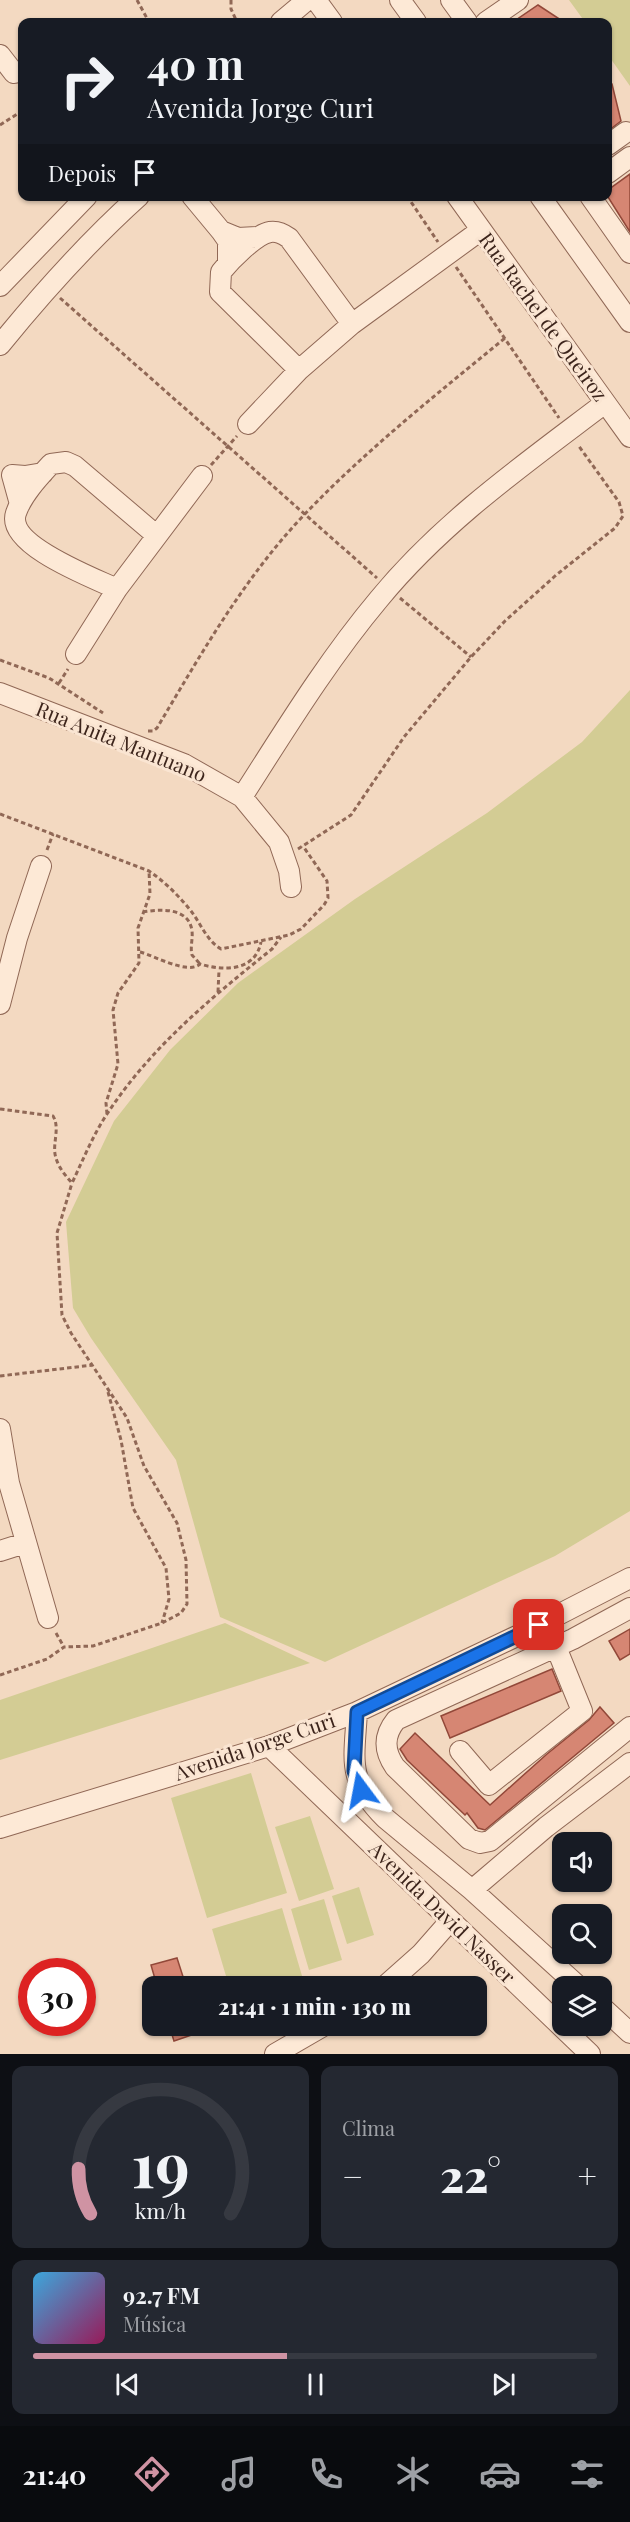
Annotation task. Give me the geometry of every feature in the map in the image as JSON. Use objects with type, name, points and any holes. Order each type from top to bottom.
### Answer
[{"type":"street","points":[[286,18],[307,0]]},
{"type":"street","points":[[316,0],[329,18]]},
{"type":"street","points":[[400,0],[413,18]]},
{"type":"street","points":[[451,0],[464,18]]},
{"type":"street","points":[[492,18],[518,0]]},
{"type":"street","points":[[0,55],[14,73]]},
{"type":"street","points":[[612,142],[626,132]]},
{"type":"street","points":[[612,170],[630,157]]},
{"type":"street","points":[[0,286],[82,201]]},
{"type":"street","points":[[0,345],[48,287],[108,224],[133,201]]},
{"type":"street","points":[[196,201],[228,241],[228,263]]},
{"type":"street","name":"Rua Rachel de Queiroz","points":[[461,201],[630,437]]},
{"type":"street","points":[[544,201],[630,322]]},
{"type":"street","points":[[593,201],[630,254]]},
{"type":"street","points":[[248,424],[300,370],[352,324],[481,230]]},
{"type":"street","points":[[221,231],[238,238],[258,237]]},
{"type":"street","points":[[300,370],[219,292],[221,272],[228,263],[258,237],[269,232],[280,233],[289,238],[352,324]]},
{"type":"street","points":[[242,797],[311,690],[389,588],[467,510],[605,403]]},
{"type":"street","points":[[117,589],[48,556],[26,541],[15,523],[15,514],[43,472],[51,464],[58,462],[75,466],[156,535]]},
{"type":"street","points":[[6,471],[26,476],[43,472]]},
{"type":"street","points":[[6,471],[20,504]]},
{"type":"street","points":[[76,654],[117,589],[202,476]]},
{"type":"street","name":"Rua Anita Mantuano","points":[[0,693],[184,764],[242,797],[279,842],[286,856],[291,887]]},
{"type":"street","points":[[0,1000],[8,935],[41,866]]},
{"type":"street","points":[[0,1429],[5,1484],[53,1627]]},
{"type":"street","points":[[0,1551],[26,1543]]},
{"type":"street","name":"Avenida Jorge Curi","points":[[0,1828],[269,1746],[357,1712],[630,1578]]},
{"type":"street","points":[[630,1608],[565,1643],[396,1720],[385,1741],[388,1756],[395,1767],[469,1839],[480,1843],[490,1841],[630,1727]]},
{"type":"street","points":[[460,1751],[489,1785],[582,1711],[558,1615]]},
{"type":"street","name":"Avenida David Nasser","points":[[357,1712],[354,1771],[361,1790],[384,1818],[472,1890],[567,1976]]},
{"type":"street","name":"Avenida David Nasser","points":[[269,1746],[590,2054]]},
{"type":"street","points":[[472,1890],[546,1827],[630,1763]]},
{"type":"street","points":[[396,1976],[421,1954],[450,1921]]},
{"type":"street","points":[[612,2016],[630,2033]]},
{"type":"street","points":[[275,2054],[306,2036]]},
{"type":"path","points":[[137,0],[147,18]]},
{"type":"path","points":[[231,0],[231,9],[235,18]]},
{"type":"path","points":[[0,125],[18,114]]},
{"type":"path","points":[[286,856],[351,815],[405,737],[471,657],[505,621],[555,576],[615,528],[623,516],[619,502],[410,201]]},
{"type":"path","points":[[48,287],[304,515],[471,657]]},
{"type":"path","points":[[139,728],[153,731],[157,728],[221,621],[304,515],[405,420],[506,338]]},
{"type":"path","points":[[216,459],[233,440]]},
{"type":"path","points":[[0,660],[59,683],[103,713]]},
{"type":"path","points":[[59,683],[64,675]]},
{"type":"path","points":[[0,814],[149,871],[163,881],[192,912],[216,946],[228,948],[281,938],[301,929],[328,898],[327,881],[303,846]]},
{"type":"path","points":[[49,843],[53,834]]},
{"type":"path","points":[[107,1114],[106,1103],[118,1064],[113,1010],[118,993],[139,963],[138,928],[150,894],[149,871]]},
{"type":"path","points":[[143,912],[164,909],[182,916],[192,930],[192,955],[200,964],[219,970],[233,969],[244,964],[256,954],[261,942]]},
{"type":"path","points":[[0,1675],[47,1659],[64,1647],[93,1646],[162,1623],[181,1613],[187,1604],[186,1560],[182,1538],[173,1515],[144,1466],[127,1418],[63,1315],[57,1233],[72,1183],[107,1114],[149,1059],[179,1027],[281,938]]},
{"type":"path","points":[[140,952],[187,969],[197,968],[200,964]]},
{"type":"path","points":[[218,993],[219,970]]},
{"type":"path","points":[[0,1109],[52,1116],[56,1123],[56,1157],[62,1172],[72,1183]]},
{"type":"path","points":[[0,1376],[93,1365]]},
{"type":"path","points":[[107,1387],[121,1440],[133,1508],[166,1568],[169,1599],[162,1623]]},
{"type":"path","points":[[53,1627],[64,1647]]},
{"type":"shaded area","points":[[569,0],[630,0],[630,86],[612,61],[612,18],[582,18]]},
{"type":"shaded area","points":[[630,690],[630,1511],[555,1556],[325,1662],[220,1617],[176,1460],[91,1338],[73,1308],[66,1222],[114,1121],[170,1050],[238,983],[355,899],[487,813],[582,742]]},
{"type":"shaded area","points":[[225,1623],[310,1663],[0,1760],[0,1700]]},
{"type":"shaded area","points":[[251,1773],[287,1893],[207,1918],[171,1798]]},
{"type":"shaded area","points":[[310,1816],[334,1889],[299,1901],[275,1827]]},
{"type":"shaded area","points":[[359,1887],[374,1935],[347,1944],[332,1896]]},
{"type":"shaded area","points":[[324,1899],[342,1960],[309,1970],[291,1909]]},
{"type":"shaded area","points":[[282,1908],[302,1976],[226,1976],[212,1929]]},
{"type":"building","points":[[538,5],[558,18],[519,18]]},
{"type":"building","points":[[612,84],[621,121],[612,128]]},
{"type":"building","points":[[630,174],[630,232],[611,201],[612,187]]},
{"type":"building","points":[[630,1629],[630,1654],[620,1660],[609,1641]]},
{"type":"building","points":[[552,1669],[561,1691],[450,1738],[441,1716]]},
{"type":"building","points":[[600,1707],[614,1723],[485,1830],[478,1828],[467,1813],[465,1815],[407,1760],[400,1749],[415,1733],[490,1805],[589,1720]]},
{"type":"building","points":[[177,1958],[183,1976],[154,1976],[151,1965]]},
{"type":"building","points":[[172,2036],[189,2036],[174,2041]]},
{"type":"route","points":[[361,1790],[354,1771],[357,1712],[539,1625]]}]
